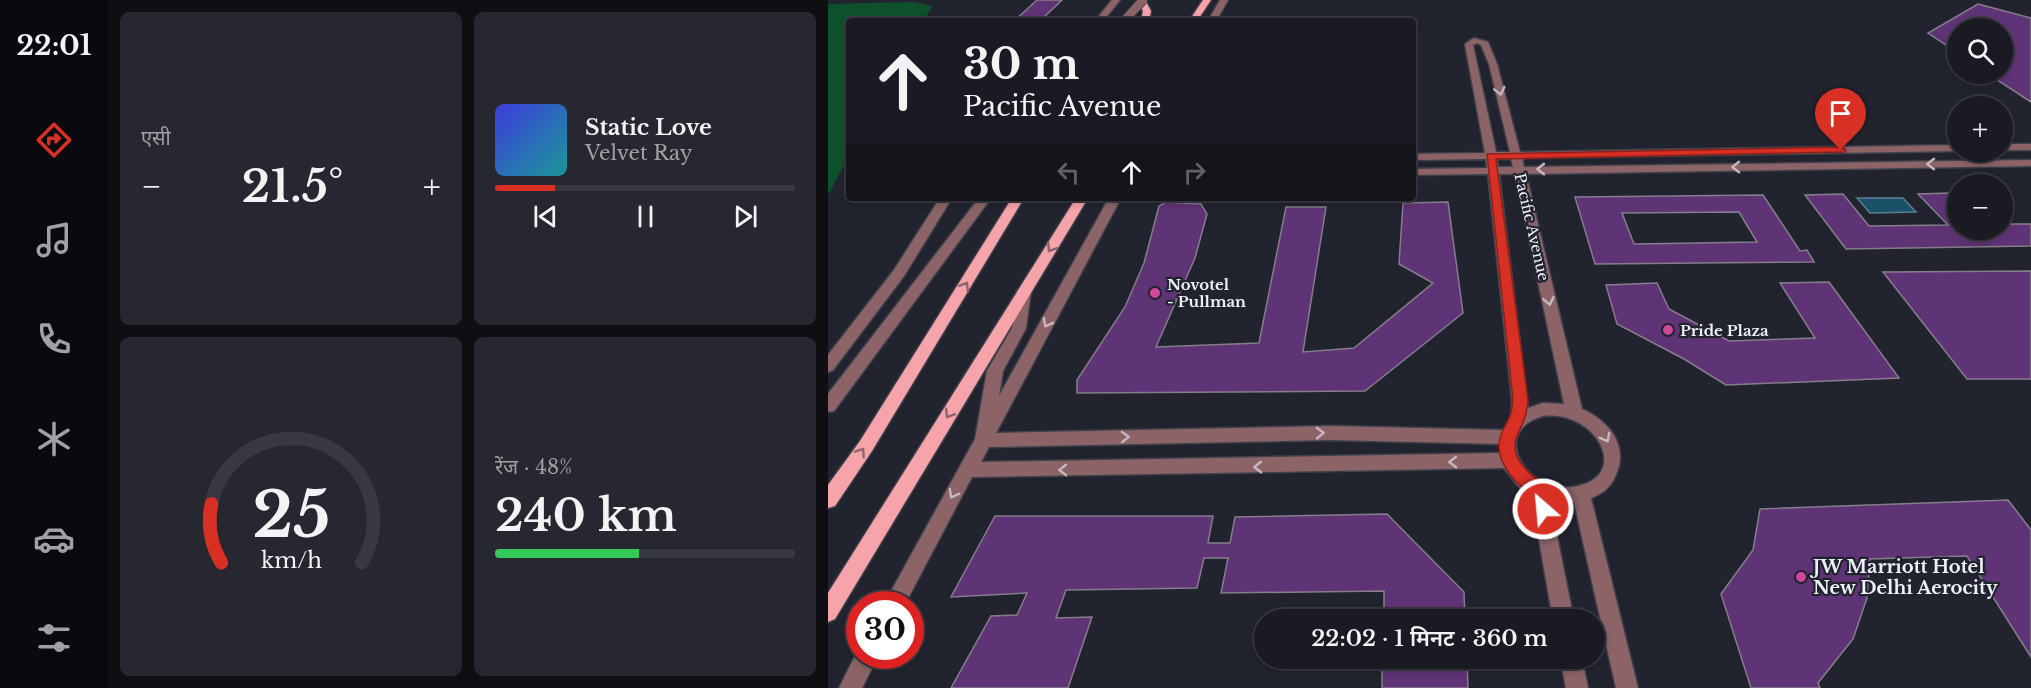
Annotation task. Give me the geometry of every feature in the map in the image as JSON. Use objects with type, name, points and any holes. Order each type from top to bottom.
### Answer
[{"type":"main road","points":[[1142,0],[1147,11],[1146,18]]},
{"type":"main road","points":[[1193,18],[1194,0]]},
{"type":"main road","points":[[1195,18],[1207,0]]},
{"type":"main road","points":[[828,500],[872,436],[1016,201]]},
{"type":"main road","points":[[828,612],[1080,201]]},
{"type":"street","points":[[1101,18],[1116,0]]},
{"type":"street","points":[[1127,18],[1142,0]]},
{"type":"street","points":[[1214,18],[1224,0]]},
{"type":"street","name":"Pacific Avenue","points":[[1519,419],[1520,400],[1491,163],[1469,44],[1477,40],[1485,44],[1493,64],[1574,411]]},
{"type":"street","points":[[2013,147],[2031,147]]},
{"type":"street","points":[[1416,172],[1491,163],[1516,155],[1947,148]]},
{"type":"street","points":[[1416,157],[1491,163],[1519,169],[2031,163]]},
{"type":"street","points":[[828,366],[898,273],[944,201]]},
{"type":"street","points":[[828,406],[983,201]]},
{"type":"street","points":[[901,591],[1113,201]]},
{"type":"street","points":[[983,440],[995,371],[1019,328],[1024,291]]},
{"type":"street","points":[[1553,408],[1574,411],[1601,429],[1610,443],[1613,457],[1610,472],[1604,482],[1581,495],[1560,496],[1539,490],[1525,481],[1514,469],[1508,437],[1519,419],[1534,411],[1553,408]]},
{"type":"street","points":[[983,440],[1332,433],[1508,437]]},
{"type":"street","points":[[966,471],[1511,460]]},
{"type":"street","points":[[1539,490],[1562,609]]},
{"type":"street","points":[[1581,495],[1627,688]]},
{"type":"street","points":[[850,688],[860,669]]},
{"type":"street","points":[[1573,669],[1576,688]]},
{"type":"green space","points":[[913,2],[932,6],[926,18],[846,18],[846,162],[828,195],[828,4]]},
{"type":"water","points":[[1857,198],[1903,198],[1916,212],[1870,213]]},
{"type":"building","points":[[1037,0],[1062,0],[1043,18],[1017,18]]},
{"type":"building","points":[[1978,4],[2031,18],[2031,102],[2003,84],[2013,84],[2013,18],[1954,18]]},
{"type":"building","points":[[1947,22],[1947,46],[1928,33]]},
{"type":"building","points":[[1947,193],[1947,224],[1918,194]]},
{"type":"building","points":[[1843,194],[1869,226],[1947,225],[1947,240],[2013,240],[2013,224],[2031,224],[2031,246],[1846,249],[1805,195]]},
{"type":"building","points":[[1763,195],[1800,251],[1807,250],[1814,262],[1595,264],[1575,197]],"holes":[[[1739,212],[1757,242],[1634,244],[1622,213]]]},
{"type":"building","name":"Novotel - Pullman","points":[[1166,202],[1201,204],[1207,214],[1195,258],[1156,347],[1259,343],[1286,207],[1326,207],[1303,352],[1354,348],[1433,283],[1399,264],[1403,203],[1448,202],[1463,313],[1365,391],[1077,393],[1077,380],[1125,307],[1144,263],[1159,206]]},
{"type":"building","points":[[2031,271],[2031,379],[1967,379],[1883,272]]},
{"type":"building","name":"Pride Plaza","points":[[1829,282],[1899,378],[1726,385],[1684,359],[1617,324],[1606,285],[1657,283],[1669,309],[1729,341],[1815,338],[1780,283]]},
{"type":"building","name":"JW Marriott Hotel New Delhi Aerocity","points":[[2008,500],[2031,530],[2031,657],[1967,556],[1870,559],[1867,598],[1853,639],[1818,683],[1820,688],[1751,688],[1721,594],[1753,550],[1760,509]]},
{"type":"building","points":[[1387,514],[1464,592],[1465,609],[1384,609],[1384,591],[1221,593],[1228,558],[1204,558],[1197,588],[1066,590],[1056,618],[1092,617],[1068,688],[951,688],[991,616],[1017,615],[1027,593],[951,597],[995,516],[1213,516],[1208,543],[1230,543],[1235,517]]},
{"type":"building","points":[[1382,669],[1467,669],[1468,688],[1382,688]]},
{"type":"place","name":"Novotel - Pullman","points":[[1155,293]]},
{"type":"place","name":"Pride Plaza","points":[[1668,330]]},
{"type":"place","name":"JW Marriott Hotel New Delhi Aerocity","points":[[1801,577]]},
{"type":"route","points":[[1543,509],[1539,490],[1525,481],[1514,469],[1509,453],[1508,437],[1519,419],[1520,400],[1491,156],[1841,150]]}]
